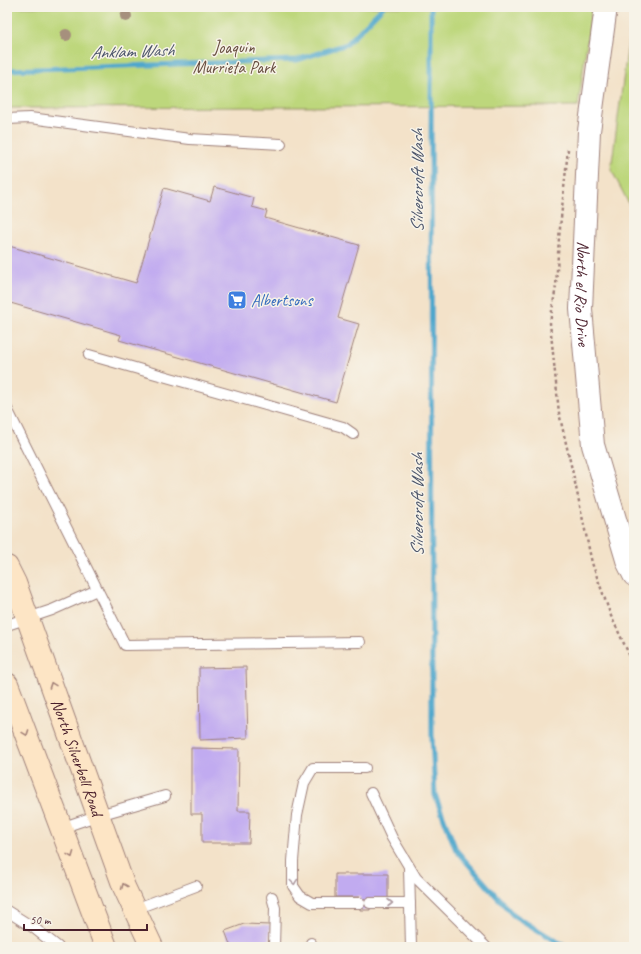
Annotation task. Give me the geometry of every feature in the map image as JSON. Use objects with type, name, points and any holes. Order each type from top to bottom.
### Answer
[{"type":"main road","name":"North Silverbell Road","points":[[7,566],[16,583],[124,887],[152,947]]},
{"type":"main road","points":[[7,684],[106,947]]},
{"type":"street","name":"North el Rio Drive","points":[[606,7],[589,131],[581,309],[594,445],[628,563],[634,575]]},
{"type":"lane","points":[[7,119],[30,118],[190,140],[281,144]]},
{"type":"lane","points":[[89,355],[343,428],[353,434]]},
{"type":"lane","points":[[7,409],[125,645],[360,642]]},
{"type":"lane","points":[[7,626],[52,610],[98,590]]},
{"type":"lane","points":[[360,903],[312,903],[300,896],[293,886],[293,861],[297,815],[304,783],[313,768],[365,768]]},
{"type":"lane","points":[[371,793],[392,838],[416,878],[486,947]]},
{"type":"lane","points":[[61,828],[99,815],[165,796]]},
{"type":"lane","points":[[409,867],[411,947]]},
{"type":"lane","points":[[135,909],[196,886]]},
{"type":"lane","points":[[272,897],[275,908],[274,947]]},
{"type":"lane","points":[[370,903],[410,903]]},
{"type":"lane","points":[[7,911],[34,928],[58,947]]},
{"type":"green space","name":"Joaquin Murrieta Park","points":[[7,7],[592,7],[578,106],[7,108]]},
{"type":"green space","points":[[634,7],[634,214],[611,169]]},
{"type":"building","name":"Albertsons","points":[[214,187],[254,198],[252,207],[267,211],[265,218],[359,245],[338,318],[359,324],[336,402],[119,340],[121,335],[7,302],[7,242],[9,246],[136,283],[164,188],[210,201]]},
{"type":"building","points":[[246,667],[248,738],[200,740],[199,668]]},
{"type":"building","points":[[191,748],[239,749],[238,811],[250,811],[249,843],[202,843],[202,814],[191,814]]},
{"type":"building","points":[[335,874],[388,874],[388,899],[370,899],[370,910],[360,910],[360,897],[335,897]]},
{"type":"building","points":[[244,924],[270,925],[269,947],[231,947],[225,931]]},
{"type":"waterway","name":"Anklam Wash","points":[[7,70],[297,60],[347,44],[383,7]]},
{"type":"waterway","name":"Silvercroft Wash","points":[[431,7],[432,737],[435,795],[456,850],[513,915],[566,947]]},
{"type":"place","name":"Albertsons","points":[[237,300]]}]
